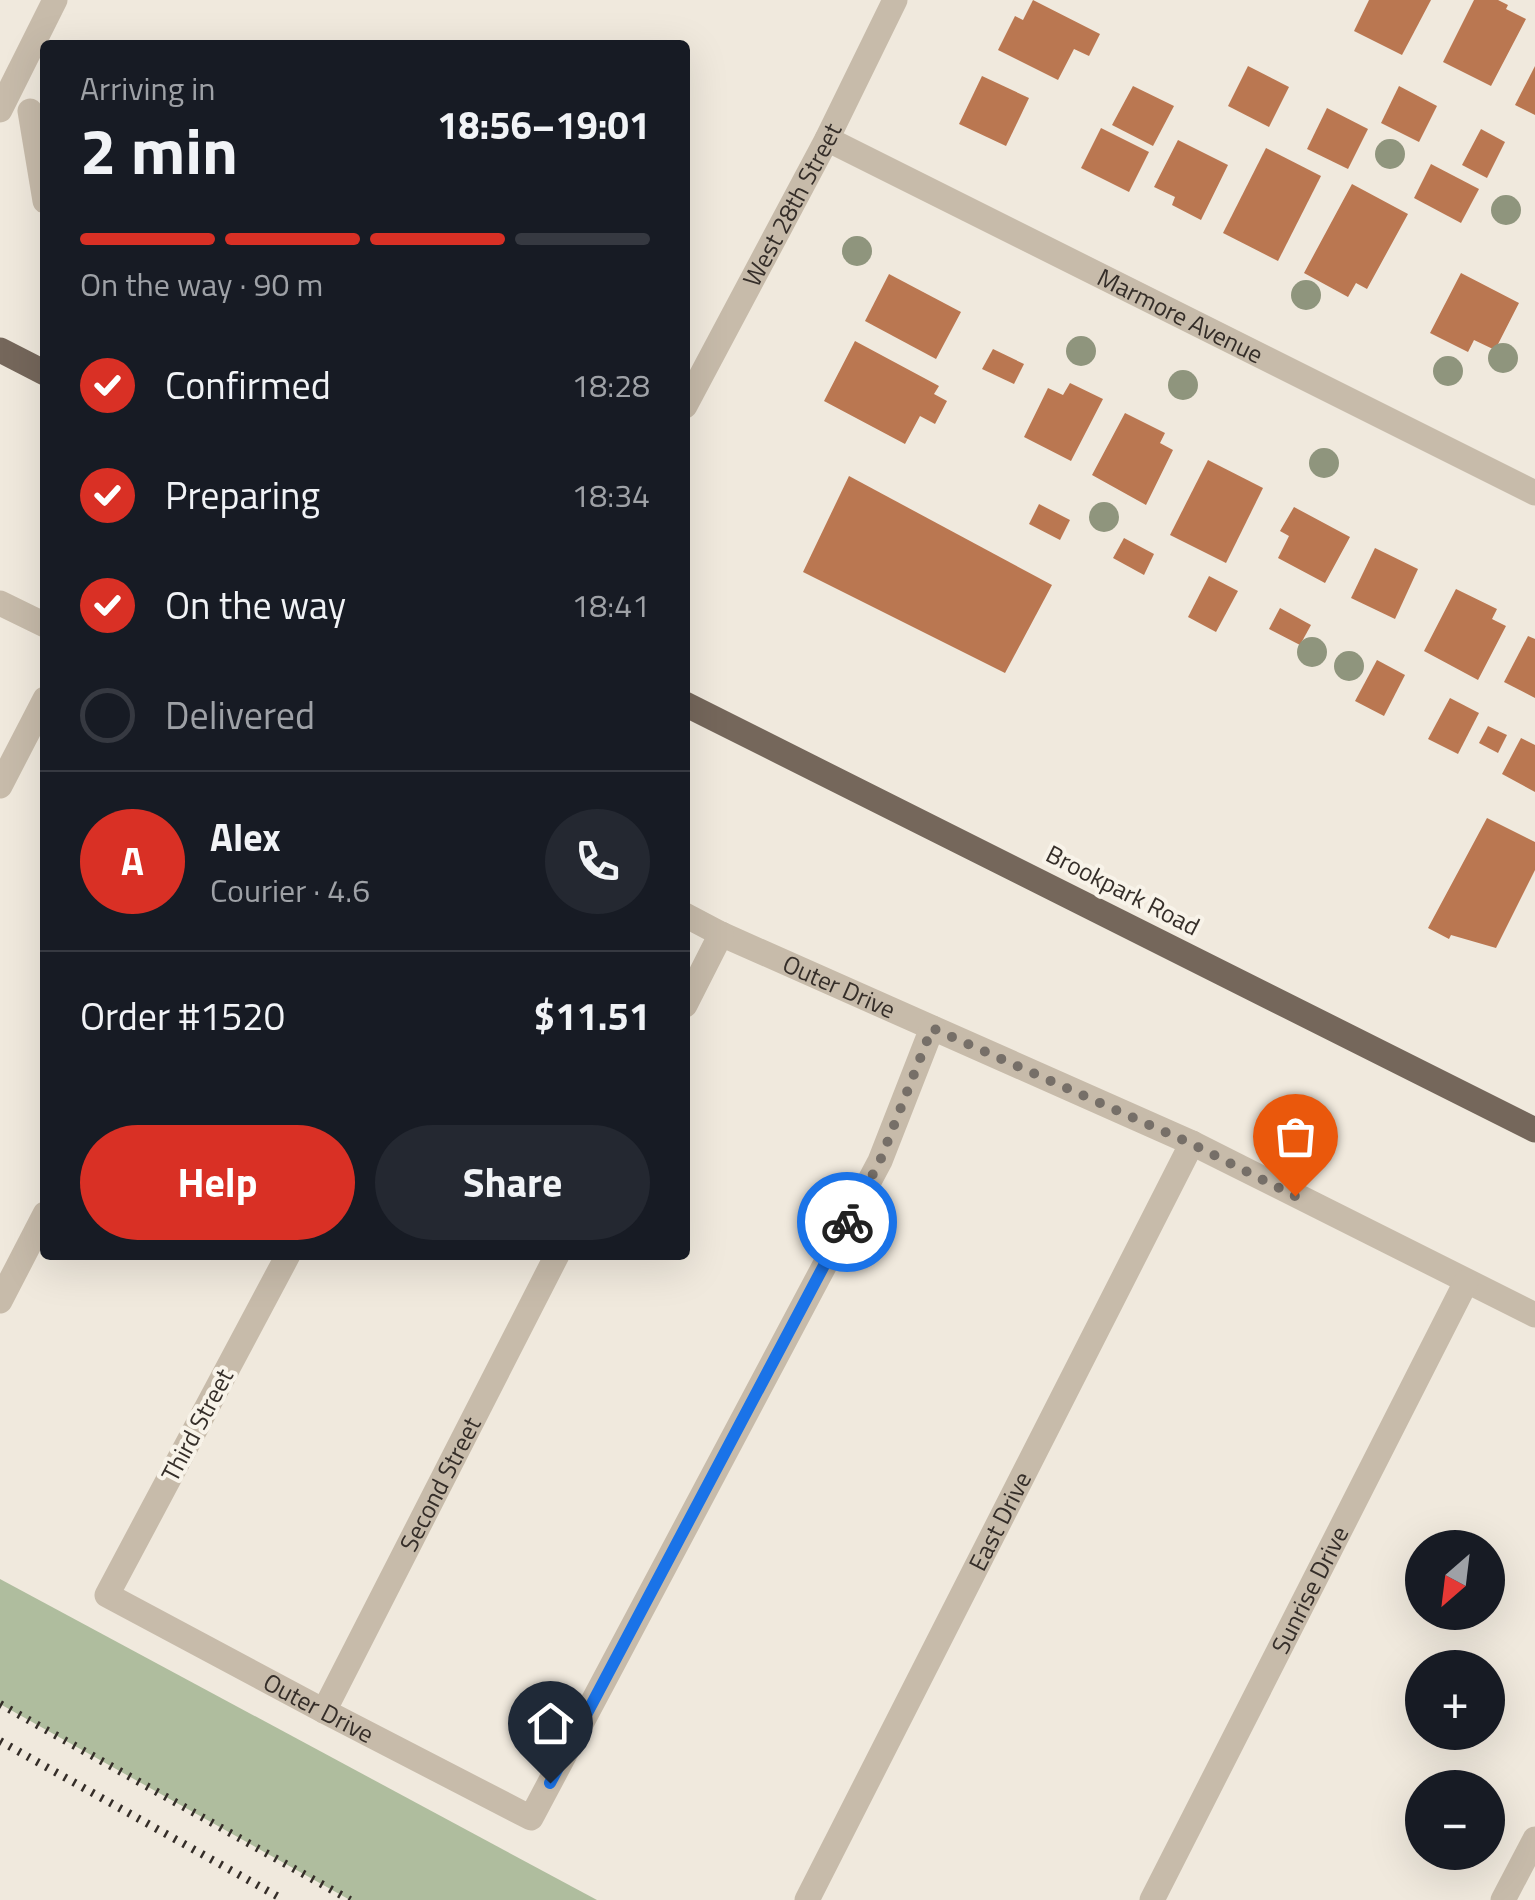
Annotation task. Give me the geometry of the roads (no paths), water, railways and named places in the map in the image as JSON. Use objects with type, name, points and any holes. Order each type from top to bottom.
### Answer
[{"type":"main road","points":[[0,350],[40,371]]},
{"type":"main road","name":"Brookpark Road","points":[[690,707],[1535,1130]]},
{"type":"street","points":[[40,144],[37,111],[0,111],[55,0]]},
{"type":"street","name":"West 28th Street","points":[[690,397],[827,139],[895,0]]},
{"type":"street","name":"Marmore Avenue","points":[[827,139],[1535,494]]},
{"type":"street","points":[[0,603],[40,623]]},
{"type":"street","points":[[0,786],[40,709]]},
{"type":"street","name":"Outer Drive","points":[[690,918],[1192,1144],[1535,1316]]},
{"type":"street","points":[[690,995],[722,934]]},
{"type":"street","name":"Outer Drive","points":[[106,1594],[531,1818],[880,1161],[932,1028]]},
{"type":"street","name":"East Drive","points":[[807,1900],[1192,1144]]},
{"type":"street","points":[[0,1301],[40,1224]]},
{"type":"street","name":"Third Street","points":[[106,1594],[285,1260]]},
{"type":"street","name":"Second Street","points":[[324,1711],[554,1260]]},
{"type":"street","name":"Sunrise Drive","points":[[1152,1900],[1466,1282]]},
{"type":"street","points":[[1503,1900],[1535,1839]]},
{"type":"railway","points":[[0,1704],[350,1900]]},
{"type":"railway","points":[[0,1741],[284,1900]]}]
